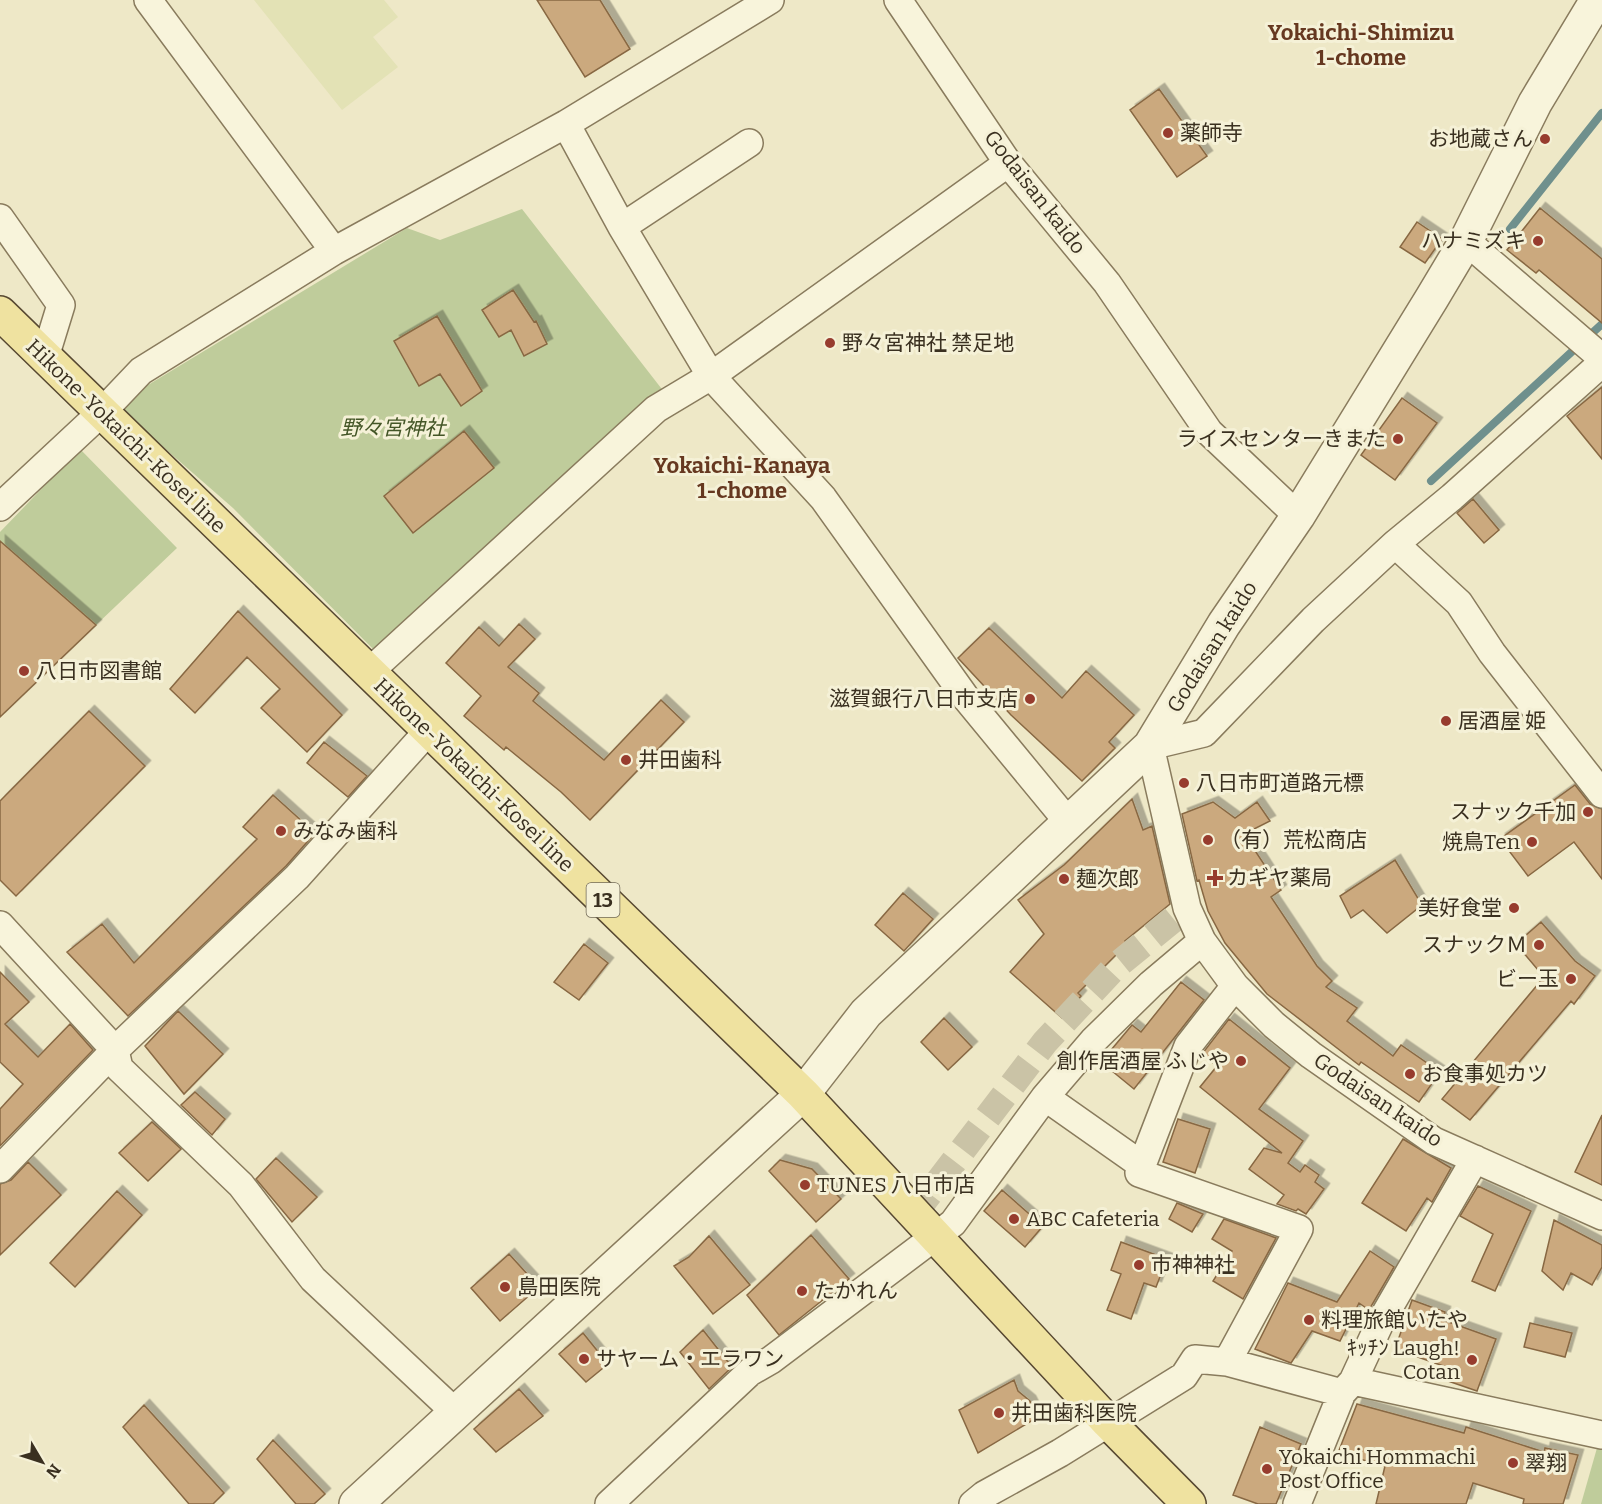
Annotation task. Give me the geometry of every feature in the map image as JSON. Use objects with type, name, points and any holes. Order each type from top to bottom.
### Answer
[{"type":"main road","name":"Hikone-Yokaichi-Kosei line","points":[[0,313],[803,1094],[1108,1422],[1190,1504]]},
{"type":"street","points":[[148,0],[334,251]]},
{"type":"street","points":[[0,507],[102,412],[141,371],[334,251],[566,124],[770,0]]},
{"type":"street","name":"Godaisan kaido","points":[[898,0],[1008,163],[1107,283],[1209,432],[1298,516],[1224,624],[1150,746],[1187,908],[1202,941],[1235,986],[1274,1025],[1353,1086],[1434,1141],[1602,1216]]},
{"type":"street","points":[[1298,516],[1466,241],[1535,103],[1597,0]]},
{"type":"street","points":[[566,124],[622,227],[711,376],[823,498],[966,698],[1069,824]]},
{"type":"street","points":[[622,227],[749,143]]},
{"type":"street","points":[[369,672],[656,409],[711,376],[1008,163]]},
{"type":"street","points":[[0,218],[61,305],[45,357]]},
{"type":"street","points":[[1466,241],[1602,358]]},
{"type":"street","points":[[356,1504],[803,1094],[866,1013],[1150,746],[1204,733],[1312,620],[1395,544],[1452,497],[1602,363]]},
{"type":"street","points":[[1395,544],[1459,603],[1492,653],[1602,794]]},
{"type":"street","points":[[0,1169],[115,1050],[297,877],[429,730]]},
{"type":"street","points":[[0,925],[115,1050],[119,1068],[241,1185],[313,1279],[456,1413]]},
{"type":"street","points":[[609,1504],[750,1372],[771,1360],[934,1237],[959,1215],[1045,1097],[1093,1041],[1151,984],[1202,941]]},
{"type":"street","points":[[1227,1362],[1299,1229],[1139,1173],[1188,1046],[1235,986]]},
{"type":"street","points":[[1045,1097],[1143,1166]]},
{"type":"street","points":[[1297,1504],[1348,1387],[1380,1323],[1475,1159]]},
{"type":"street","points":[[973,1504],[984,1495],[1060,1453],[1184,1376],[1195,1359],[1227,1362],[1602,1435]]},
{"type":"green space","points":[[254,0],[384,0],[398,17],[373,37],[398,67],[342,110]]},
{"type":"green space","name":"野々宮神社","points":[[522,209],[668,397],[383,659],[233,508],[115,405],[407,228],[440,240]]},
{"type":"green space","points":[[80,449],[177,548],[96,625],[0,541],[0,532]]},
{"type":"green space","points":[[1599,1441],[1602,1442],[1602,1504],[1581,1504]]},
{"type":"building","points":[[537,0],[600,0],[630,49],[585,77]]},
{"type":"building","name":"薬師寺","points":[[1159,89],[1207,156],[1177,177],[1130,110]]},
{"type":"building","points":[[1540,208],[1602,259],[1602,323],[1539,270],[1536,273],[1507,250]]},
{"type":"building","points":[[1417,222],[1442,239],[1425,263],[1400,247]]},
{"type":"building","points":[[513,290],[534,322],[536,321],[547,344],[524,356],[511,330],[499,337],[482,310]]},
{"type":"building","name":"野々宮神社","points":[[437,316],[482,391],[461,406],[440,374],[419,386],[394,341]]},
{"type":"building","points":[[1602,387],[1602,459],[1567,416]]},
{"type":"building","name":"ライスセンターきまた","points":[[1402,398],[1437,423],[1395,480],[1361,455]]},
{"type":"building","points":[[464,431],[494,468],[413,533],[384,496]]},
{"type":"building","points":[[1473,499],[1499,530],[1484,543],[1457,513]]},
{"type":"building","name":"八日市図書館","points":[[0,541],[96,625],[0,717]]},
{"type":"building","points":[[238,611],[342,715],[307,752],[261,708],[280,689],[247,657],[195,713],[170,689]]},
{"type":"building","points":[[519,624],[535,639],[508,667],[539,693],[533,701],[604,760],[661,700],[684,722],[590,820],[561,792],[506,747],[504,750],[464,716],[481,696],[446,663],[479,627],[499,646]]},
{"type":"building","name":"滋賀銀行八日市支店","points":[[989,628],[1062,698],[1086,671],[1134,715],[1109,742],[1115,748],[1082,781],[1011,715],[958,658]]},
{"type":"building","points":[[89,711],[145,766],[16,896],[0,880],[0,801]]},
{"type":"building","points":[[324,742],[367,776],[348,797],[307,763]]},
{"type":"building","points":[[1575,785],[1590,804],[1602,809],[1602,879],[1574,842],[1528,876],[1500,839]]},
{"type":"building","points":[[273,795],[315,833],[286,866],[128,1016],[67,952],[102,924],[134,963],[257,839],[243,827]]},
{"type":"building","points":[[1132,799],[1143,830],[1152,826],[1170,904],[1125,941],[1127,944],[1078,993],[1081,996],[1062,1018],[1010,972],[1044,934],[1018,900],[1064,865]]},
{"type":"building","points":[[1213,802],[1235,818],[1257,802],[1270,821],[1244,834],[1281,890],[1271,897],[1317,966],[1332,981],[1326,987],[1357,1008],[1347,1021],[1393,1056],[1401,1045],[1440,1072],[1419,1102],[1361,1062],[1359,1065],[1267,994],[1225,943],[1208,911],[1199,880],[1197,881],[1182,814]]},
{"type":"building","points":[[1395,860],[1422,905],[1387,933],[1363,910],[1351,918],[1340,896]]},
{"type":"building","points":[[903,893],[933,919],[904,951],[875,925]]},
{"type":"building","points":[[1541,922],[1575,961],[1595,976],[1574,1004],[1571,1001],[1470,1120],[1442,1099],[1544,977],[1516,944]]},
{"type":"building","points":[[584,944],[608,963],[579,1000],[554,982]]},
{"type":"building","points":[[0,972],[29,1002],[5,1024],[38,1057],[70,1024],[93,1050],[0,1146],[0,1109],[23,1084],[0,1062]]},
{"type":"building","points":[[1181,982],[1204,1000],[1134,1089],[1101,1062],[1132,1025],[1141,1032]]},
{"type":"building","points":[[178,1011],[223,1054],[184,1094],[145,1046]]},
{"type":"building","points":[[944,1018],[972,1047],[948,1070],[921,1042]]},
{"type":"building","points":[[1229,1019],[1290,1068],[1259,1109],[1303,1141],[1288,1163],[1300,1172],[1305,1165],[1319,1175],[1315,1182],[1324,1189],[1306,1214],[1298,1209],[1296,1211],[1277,1204],[1284,1195],[1249,1169],[1264,1148],[1282,1153],[1200,1087],[1217,1066],[1202,1054]]},
{"type":"building","points":[[195,1092],[225,1119],[212,1135],[181,1105]]},
{"type":"building","points":[[1602,1115],[1602,1185],[1575,1172]]},
{"type":"building","points":[[1178,1119],[1210,1129],[1195,1173],[1163,1162]]},
{"type":"building","points":[[152,1122],[181,1149],[148,1181],[119,1153]]},
{"type":"building","points":[[1403,1139],[1451,1168],[1432,1202],[1427,1198],[1406,1231],[1362,1203]]},
{"type":"building","points":[[276,1158],[317,1197],[292,1222],[256,1179]]},
{"type":"building","name":"TUNES 八日市店","points":[[780,1160],[812,1169],[841,1199],[816,1222],[769,1171]]},
{"type":"building","points":[[28,1162],[61,1195],[0,1255],[0,1184],[11,1180]]},
{"type":"building","points":[[1478,1186],[1531,1211],[1495,1291],[1472,1281],[1493,1234],[1460,1216]]},
{"type":"building","name":"ABC Cafeteria","points":[[1002,1190],[1043,1226],[1025,1247],[984,1211]]},
{"type":"building","points":[[117,1191],[142,1215],[75,1287],[50,1263]]},
{"type":"building","points":[[1177,1203],[1203,1214],[1192,1232],[1169,1219]]},
{"type":"building","points":[[1224,1219],[1276,1238],[1243,1299],[1213,1281],[1232,1251],[1212,1239]]},
{"type":"building","points":[[1554,1220],[1602,1245],[1602,1267],[1592,1285],[1571,1273],[1563,1290],[1542,1271]]},
{"type":"building","name":"たかれん","points":[[811,1235],[849,1279],[779,1335],[747,1295]]},
{"type":"building","points":[[709,1236],[750,1285],[713,1314],[674,1266],[689,1257]]},
{"type":"building","points":[[1121,1242],[1167,1259],[1156,1287],[1144,1283],[1131,1319],[1107,1310],[1121,1274],[1111,1270]]},
{"type":"building","name":"料理旅館いたや","points":[[1370,1251],[1394,1267],[1369,1310],[1359,1303],[1340,1341],[1312,1331],[1291,1363],[1255,1349],[1288,1283],[1337,1302]]},
{"type":"building","name":"島田医院","points":[[509,1254],[539,1287],[500,1321],[471,1288]]},
{"type":"building","points":[[1412,1300],[1445,1312],[1443,1320],[1496,1339],[1477,1391],[1448,1381],[1452,1369],[1395,1349]]},
{"type":"building","points":[[1530,1323],[1572,1333],[1565,1357],[1524,1347]]},
{"type":"building","points":[[703,1330],[732,1367],[709,1389],[680,1352]]},
{"type":"building","name":"サヤーム・エラワン","points":[[583,1333],[608,1364],[586,1382],[559,1354]]},
{"type":"building","name":"井田歯科医院","points":[[1014,1380],[1018,1391],[1030,1401],[1038,1417],[978,1453],[959,1410]]},
{"type":"building","points":[[519,1389],[543,1416],[496,1452],[474,1429]]},
{"type":"building","points":[[1357,1404],[1464,1433],[1466,1427],[1544,1452],[1545,1448],[1578,1455],[1563,1504],[1523,1504],[1524,1499],[1473,1483],[1466,1504],[1376,1504],[1385,1466],[1338,1453]]},
{"type":"building","points":[[144,1405],[224,1493],[213,1504],[189,1504],[123,1427]]},
{"type":"building","points":[[1260,1427],[1301,1444],[1276,1504],[1258,1504],[1233,1495]]},
{"type":"building","points":[[273,1440],[325,1494],[314,1504],[296,1504],[257,1459]]},
{"type":"waterway","points":[[1510,229],[1602,113]]},
{"type":"waterway","points":[[1431,481],[1602,324]]},
{"type":"tunnel","points":[[913,1215],[1045,1042],[1115,967],[1187,908]]},
{"type":"place","name":"薬師寺","points":[[1168,133]]},
{"type":"place","name":"お地蔵さん","points":[[1545,139]]},
{"type":"place","name":"ハナミズキ","points":[[1538,241]]},
{"type":"place","name":"野々宮神社 禁足地","points":[[830,343]]},
{"type":"place","name":"ライスセンターきまた","points":[[1398,439]]},
{"type":"place","name":"八日市図書館","points":[[24,671]]},
{"type":"place","name":"滋賀銀行八日市支店","points":[[1030,699]]},
{"type":"place","name":"居酒屋 姫","points":[[1446,721]]},
{"type":"place","name":"井田歯科","points":[[626,760]]},
{"type":"place","name":"八日市町道路元標","points":[[1184,783]]},
{"type":"place","name":"スナック千加","points":[[1588,812]]},
{"type":"place","name":"みなみ歯科","points":[[281,831]]},
{"type":"place","name":"（有）荒松商店","points":[[1208,840]]},
{"type":"place","name":"焼鳥Ten","points":[[1532,842]]},
{"type":"place","name":"カギヤ薬局","points":[[1215,878]]},
{"type":"place","name":"麺次郎","points":[[1064,879]]},
{"type":"place","name":"美好食堂","points":[[1514,908]]},
{"type":"place","name":"スナックＭ","points":[[1539,945]]},
{"type":"place","name":"ビー玉","points":[[1571,979]]},
{"type":"place","name":"創作居酒屋 ふじや","points":[[1241,1061]]},
{"type":"place","name":"お食事処カツ","points":[[1410,1074]]},
{"type":"place","name":"TUNES 八日市店","points":[[805,1185]]},
{"type":"place","name":"ABC Cafeteria","points":[[1014,1219]]},
{"type":"place","name":"市神神社","points":[[1139,1265]]},
{"type":"place","name":"島田医院","points":[[505,1287]]},
{"type":"place","name":"たかれん","points":[[802,1291]]},
{"type":"place","name":"料理旅館いたや","points":[[1309,1320]]},
{"type":"place","name":"サヤーム・エラワン","points":[[584,1359]]},
{"type":"place","name":"ｷｯﾁﾝ Laugh! Cotan","points":[[1472,1360]]},
{"type":"place","name":"井田歯科医院","points":[[999,1413]]},
{"type":"place","name":"翠翔","points":[[1513,1463]]},
{"type":"place","name":"Yokaichi Hommachi Post Office","points":[[1267,1469]]},
{"type":"district","name":"Yokaichi-Shimizu 1-chome","points":[[1361,44]]},
{"type":"district","name":"Yokaichi-Kanaya 1-chome","points":[[742,478]]}]
